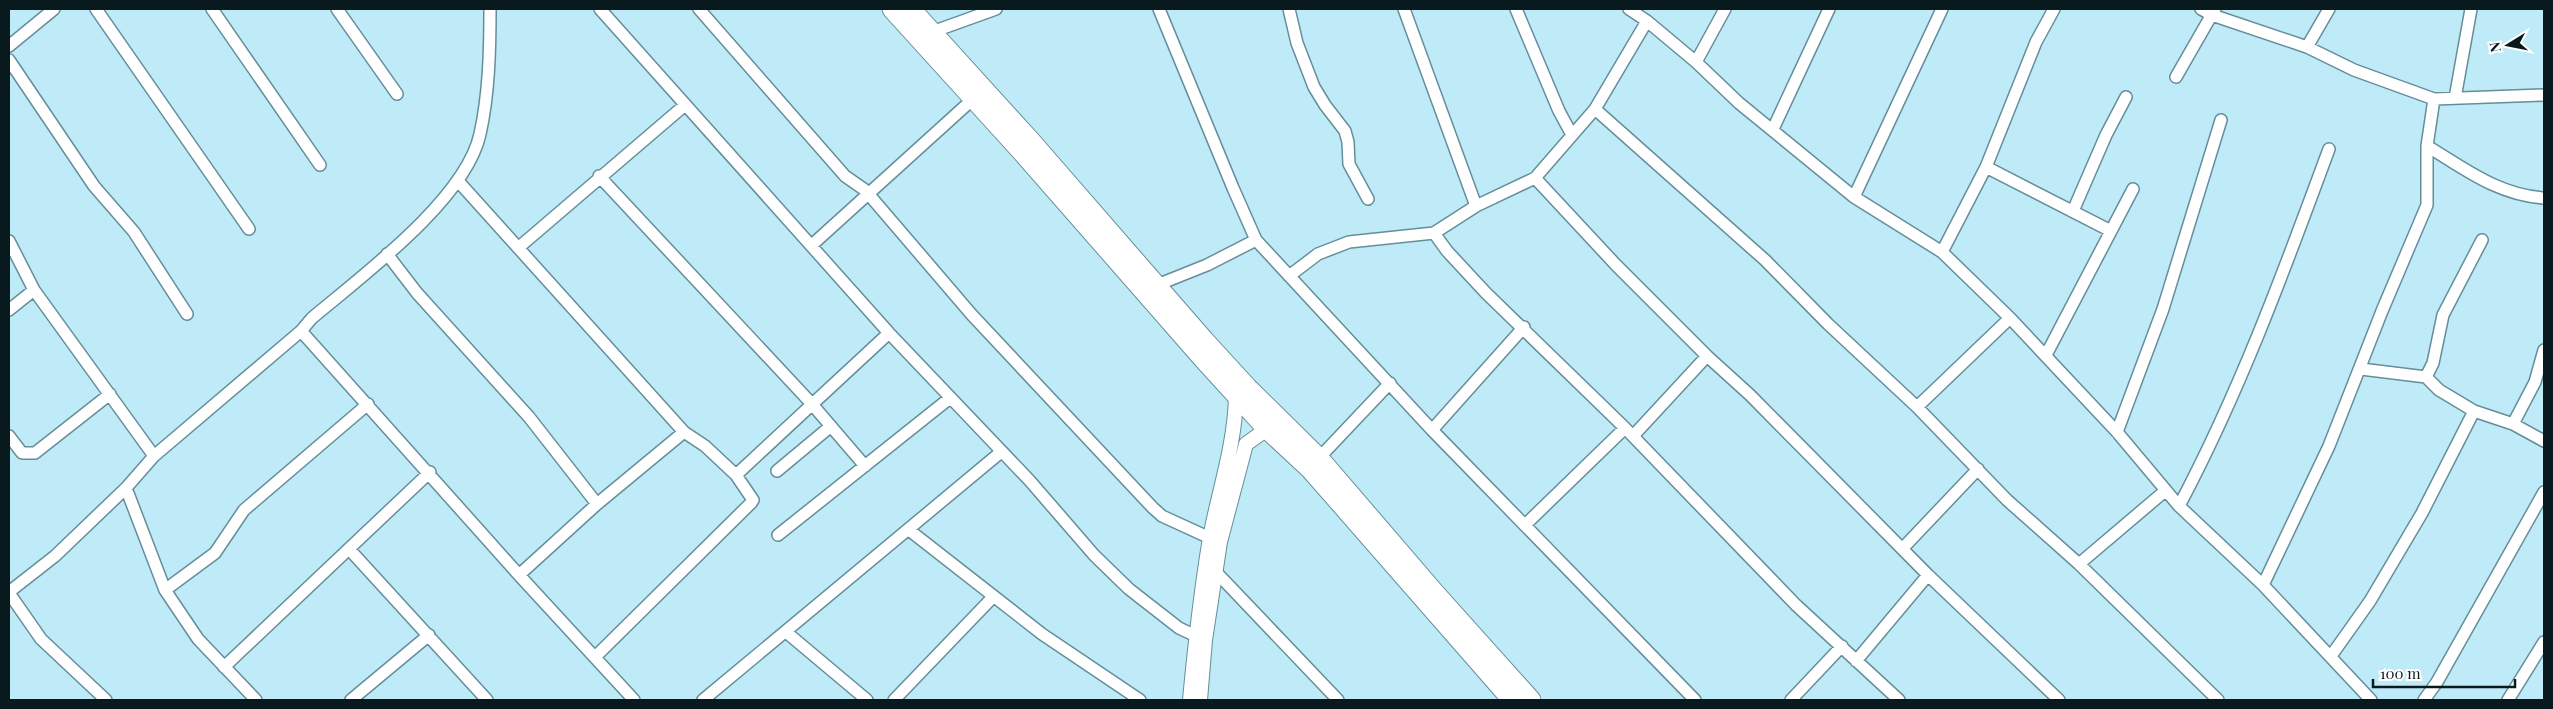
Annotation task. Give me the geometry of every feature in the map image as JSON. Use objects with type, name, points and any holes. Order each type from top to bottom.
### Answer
[{"type":"highway","points":[[892,9],[1236,396],[1435,593],[1531,700]]},
{"type":"highway","points":[[911,9],[1248,388],[1319,458],[1380,538],[1512,700]]},
{"type":"street","points":[[9,46],[54,9]]},
{"type":"street","points":[[96,9],[249,229]]},
{"type":"street","points":[[212,9],[320,165]]},
{"type":"street","points":[[337,9],[397,94]]},
{"type":"street","points":[[106,700],[41,639],[9,592],[55,556],[126,488],[154,456],[302,331],[312,318],[387,254],[427,216],[458,181],[480,136],[490,47],[490,9]]},
{"type":"street","points":[[600,9],[684,104],[813,244],[889,333],[1001,452],[1030,480],[1094,556],[1129,589],[1179,628],[1196,636]]},
{"type":"street","points":[[699,9],[845,176],[868,193],[991,336],[1153,508],[1162,516],[1210,538]]},
{"type":"street","points":[[932,32],[996,9]]},
{"type":"street","points":[[1159,9],[1232,188],[1256,240],[1432,430],[1526,524],[1695,700]]},
{"type":"street","points":[[1289,9],[1297,43],[1314,87],[1324,105],[1345,131],[1348,142],[1349,164],[1368,199]]},
{"type":"street","points":[[1404,9],[1476,206]]},
{"type":"street","points":[[1516,9],[1559,111],[1572,135]]},
{"type":"street","points":[[1629,9],[1647,21],[1696,62],[1739,103],[1854,197],[1942,252],[2046,355],[2117,432],[2179,506],[2263,585],[2371,700]]},
{"type":"street","points":[[1696,62],[1725,9]]},
{"type":"street","points":[[1773,129],[1829,9]]},
{"type":"street","points":[[1854,197],[1942,9]]},
{"type":"street","points":[[1942,252],[1986,167],[2036,42],[2054,9]]},
{"type":"street","points":[[2201,9],[2307,47],[2354,70],[2434,99],[2544,95]]},
{"type":"street","points":[[2307,47],[2329,9]]},
{"type":"street","points":[[2455,98],[2471,9]]},
{"type":"street","points":[[2176,77],[2213,12]]},
{"type":"street","points":[[1289,276],[1318,254],[1348,242],[1434,233],[1476,206],[1535,178],[1595,109],[1647,21]]},
{"type":"street","points":[[9,60],[94,186],[134,232],[187,314]]},
{"type":"street","points":[[2074,211],[2106,135],[2126,97]]},
{"type":"street","points":[[813,244],[973,99]]},
{"type":"street","points":[[2263,585],[2329,446],[2382,311],[2427,205],[2427,146],[2434,99]]},
{"type":"street","points":[[518,248],[684,104]]},
{"type":"street","points":[[1595,109],[1765,260],[1828,324],[1917,407],[2007,500],[2079,564],[2218,700]]},
{"type":"street","points":[[2117,432],[2163,309],[2221,120]]},
{"type":"street","points":[[2427,146],[2497,188],[2529,197],[2544,198]]},
{"type":"street","points":[[2179,506],[2213,442],[2261,331],[2329,149]]},
{"type":"street","points":[[1986,167],[2110,230]]},
{"type":"street","points":[[599,176],[811,403],[865,466]]},
{"type":"street","points":[[1535,178],[1616,265],[1707,356],[1750,395],[1928,575],[2059,700]]},
{"type":"street","points":[[458,181],[684,432],[705,446],[736,475],[753,500],[595,657]]},
{"type":"street","points":[[2046,355],[2133,189]]},
{"type":"street","points":[[1434,233],[1447,251],[1486,293],[1629,432],[1796,605],[1898,700]]},
{"type":"street","points":[[1157,285],[1207,265],[1256,240]]},
{"type":"street","points":[[2426,377],[2433,363],[2443,315],[2482,240]]},
{"type":"street","points":[[9,241],[34,290],[154,456]]},
{"type":"street","points":[[387,254],[417,293],[529,417],[597,504]]},
{"type":"street","points":[[9,310],[34,290]]},
{"type":"street","points":[[1917,407],[2010,318]]},
{"type":"street","points":[[1432,430],[1524,328]]},
{"type":"street","points":[[302,331],[430,472],[519,575],[634,700]]},
{"type":"street","points":[[736,475],[811,403],[889,333]]},
{"type":"street","points":[[2513,424],[2535,382],[2544,350]]},
{"type":"street","points":[[1526,524],[1629,432],[1707,356]]},
{"type":"street","points":[[2361,368],[2426,377],[2440,390],[2474,410],[2513,424],[2544,441]]},
{"type":"street","points":[[1319,458],[1390,383]]},
{"type":"street","points":[[9,436],[22,454],[35,453],[110,394]]},
{"type":"street","points":[[1190,700],[1196,636],[1210,538],[1235,426],[1236,396]]},
{"type":"street","points":[[778,535],[950,398]]},
{"type":"street","points":[[165,590],[215,553],[244,510],[368,404]]},
{"type":"street","points":[[2331,656],[2370,601],[2422,513],[2474,410]]},
{"type":"street","points":[[777,471],[830,426]]},
{"type":"street","points":[[1200,700],[1205,640],[1220,542],[1246,444],[1267,428]]},
{"type":"street","points":[[519,575],[597,504],[684,432]]},
{"type":"street","points":[[704,700],[1001,452]]},
{"type":"street","points":[[1903,548],[1978,469]]},
{"type":"street","points":[[224,667],[430,472]]},
{"type":"street","points":[[126,488],[165,590],[198,639],[256,700]]},
{"type":"street","points":[[2079,564],[2165,491]]},
{"type":"street","points":[[2424,700],[2544,492]]},
{"type":"street","points":[[909,530],[992,597],[1042,634],[1140,700]]},
{"type":"street","points":[[348,548],[488,700]]},
{"type":"street","points":[[1216,572],[1338,700]]},
{"type":"street","points":[[1856,660],[1928,575]]},
{"type":"street","points":[[894,700],[992,597]]},
{"type":"street","points":[[786,632],[867,700]]},
{"type":"street","points":[[350,700],[429,636]]},
{"type":"street","points":[[2508,700],[2544,642]]},
{"type":"street","points":[[1791,700],[1842,646]]}]
